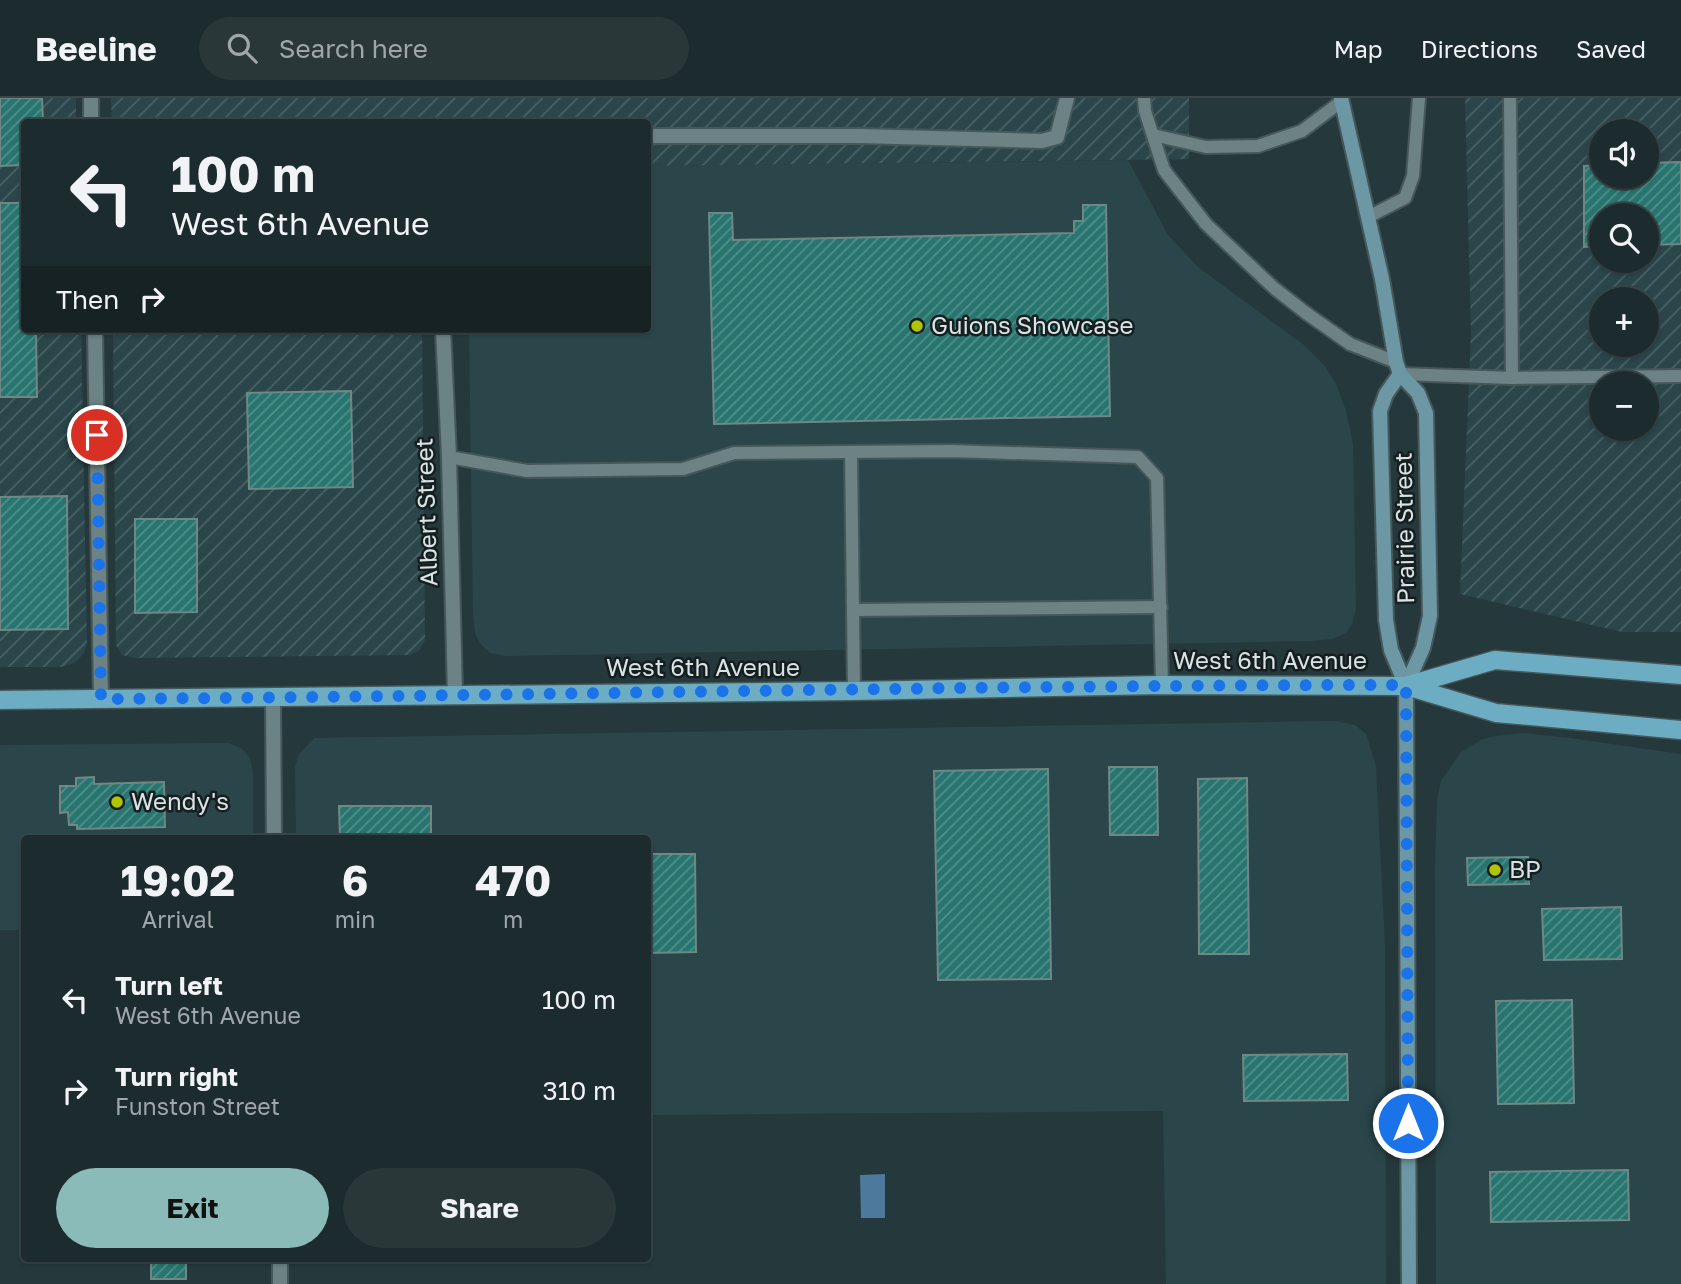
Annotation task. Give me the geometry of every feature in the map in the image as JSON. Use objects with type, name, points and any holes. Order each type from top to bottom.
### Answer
[{"type":"main road","name":"Prairie Street","points":[[1342,100],[1382,279],[1398,368],[1418,393],[1426,412],[1430,616],[1423,648],[1406,685]]},
{"type":"main road","name":"Prairie Street","points":[[1398,368],[1380,411],[1386,620],[1391,650],[1406,685],[1409,1284]]},
{"type":"main road","name":"West 6th Avenue","points":[[0,700],[1162,685],[1406,685],[1495,660],[1681,675]]},
{"type":"main road","name":"West 6th Avenue","points":[[1406,685],[1496,713],[1681,730]]},
{"type":"street","points":[[91,98],[91,119]]},
{"type":"street","points":[[651,136],[860,136],[1042,141],[1056,137],[1067,98]]},
{"type":"street","points":[[95,333],[101,699]]},
{"type":"street","name":"Albert Street","points":[[443,333],[455,694]]},
{"type":"street","points":[[273,697],[274,835]]},
{"type":"street","points":[[280,1262],[280,1284]]},
{"type":"lane","points":[[1144,98],[1145,111],[1164,170],[1206,224],[1264,279],[1350,344],[1398,368],[1511,378],[1681,376]]},
{"type":"lane","points":[[1368,217],[1405,198],[1413,176],[1419,98]]},
{"type":"lane","points":[[1510,98],[1511,378]]},
{"type":"lane","points":[[1153,135],[1206,147],[1258,146],[1302,131],[1342,100]]},
{"type":"lane","points":[[449,457],[527,471],[683,469],[734,453],[951,451],[1138,457],[1157,478],[1162,685]]},
{"type":"lane","points":[[851,452],[854,691]]},
{"type":"lane","points":[[853,610],[1161,607]]},
{"type":"shaded area","points":[[0,98],[76,98],[76,119],[21,119],[21,333],[81,333],[87,643],[84,653],[75,663],[61,667],[0,667]]},
{"type":"shaded area","points":[[111,98],[1189,98],[1189,159],[651,166],[651,119],[112,119]]},
{"type":"shaded area","points":[[1465,98],[1681,98],[1681,632],[1622,632],[1460,594],[1471,333]]},
{"type":"shaded area","points":[[1128,160],[1168,235],[1199,268],[1304,345],[1325,366],[1336,384],[1346,411],[1353,444],[1356,609],[1352,624],[1346,633],[1332,639],[1311,641],[506,656],[490,653],[481,645],[475,633],[473,613],[469,333],[651,333],[651,166]]},
{"type":"shaded area","points":[[113,333],[422,333],[425,640],[420,650],[409,655],[135,658],[122,655],[116,645]]},
{"type":"shaded area","points":[[1337,721],[1355,725],[1366,734],[1376,766],[1385,946],[1386,1284],[1166,1284],[1163,1111],[651,1115],[651,835],[296,835],[295,767],[299,754],[314,738]]},
{"type":"shaded area","points":[[1523,733],[1681,754],[1681,1284],[1436,1284],[1437,800],[1441,781],[1461,752],[1481,740]]},
{"type":"shaded area","points":[[229,743],[242,749],[250,758],[253,771],[253,835],[21,835],[21,930],[0,930],[0,745]]},
{"type":"water","points":[[885,1174],[885,1218],[861,1218],[860,1175]]},
{"type":"building","points":[[0,98],[42,98],[43,119],[21,119],[21,165],[0,166]]},
{"type":"building","points":[[1681,162],[1681,244],[1659,245],[1659,203],[1589,203],[1589,247],[1584,247],[1584,166],[1589,166],[1589,189],[1659,189],[1659,163]]},
{"type":"building","points":[[0,203],[21,203],[21,333],[36,333],[37,397],[0,397]]},
{"type":"building","points":[[1083,205],[1106,205],[1110,416],[714,424],[709,213],[732,213],[733,240],[1074,233],[1074,221],[1083,221]]},
{"type":"building","points":[[351,391],[353,487],[249,489],[247,393]]},
{"type":"building","points":[[67,496],[68,629],[0,630],[0,497]]},
{"type":"building","points":[[135,519],[197,519],[197,612],[135,613]]},
{"type":"building","points":[[1109,767],[1157,767],[1158,835],[1110,835]]},
{"type":"building","points":[[1048,769],[1051,979],[938,980],[934,771]]},
{"type":"building","points":[[94,777],[94,784],[164,782],[165,827],[77,829],[77,825],[69,825],[68,812],[60,813],[60,786],[76,786],[76,778]]},
{"type":"building","points":[[1247,778],[1249,954],[1199,954],[1198,779]]},
{"type":"building","points":[[339,806],[431,806],[431,835],[340,835]]},
{"type":"building","points":[[651,854],[695,854],[696,952],[651,953]]},
{"type":"building","points":[[1528,857],[1529,884],[1468,885],[1467,858]]},
{"type":"building","points":[[1621,907],[1622,959],[1544,960],[1542,909]]},
{"type":"building","points":[[1572,1000],[1574,1103],[1498,1104],[1496,1001]]},
{"type":"building","points":[[1347,1054],[1348,1100],[1244,1101],[1243,1055]]},
{"type":"building","points":[[1628,1170],[1629,1220],[1491,1222],[1490,1172]]},
{"type":"building","points":[[151,1262],[186,1262],[186,1279],[151,1279]]},
{"type":"place","name":"Guions Showcase","points":[[917,326]]},
{"type":"place","name":"Wendy's","points":[[117,802]]},
{"type":"place","name":"BP","points":[[1495,870]]},
{"type":"route","points":[[97,435],[101,699],[1162,685],[1406,685],[1408,1123]]}]
